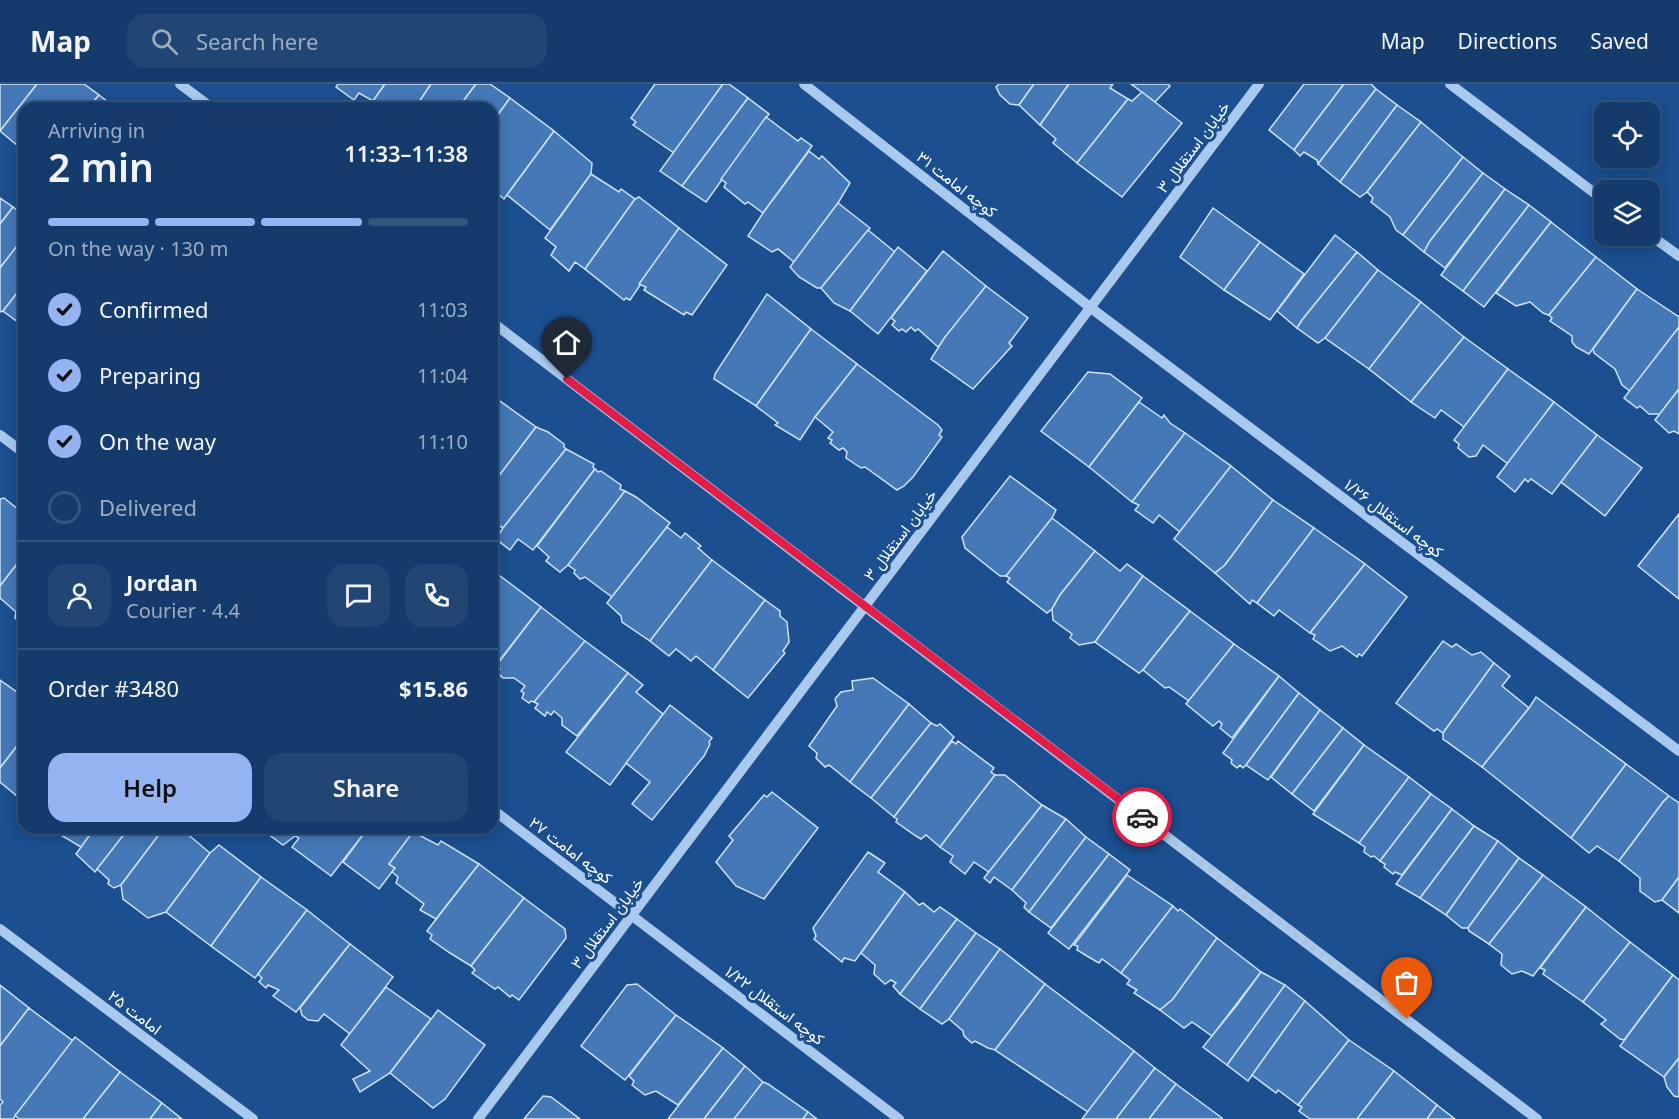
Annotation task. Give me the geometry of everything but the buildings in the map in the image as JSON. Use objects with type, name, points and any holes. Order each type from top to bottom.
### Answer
[{"type":"street","points":[[180,84],[204,102]]},
{"type":"street","name":"کوچه امامت ۳۱","points":[[804,84],[1091,308]]},
{"type":"street","name":"خیابان استقلال ۳","points":[[478,1119],[1259,84]]},
{"type":"street","points":[[1450,84],[1594,193]]},
{"type":"street","points":[[1660,242],[1679,256]]},
{"type":"street","name":"کوچه استقلال ۱/۲۶","points":[[1091,308],[1679,752]]},
{"type":"street","points":[[498,327],[1537,1119]]},
{"type":"street","points":[[0,435],[18,448]]},
{"type":"street","name":"کوچه امامت ۲۷","points":[[498,814],[632,915]]},
{"type":"street","name":"کوچه استقلال ۱/۲۲","points":[[632,915],[899,1119]]},
{"type":"street","name":"امامت ۲۵","points":[[0,929],[253,1119]]},
{"type":"way so far","points":[[1142,817],[1407,1019]]},
{"type":"route","points":[[567,379],[1142,817]]}]
